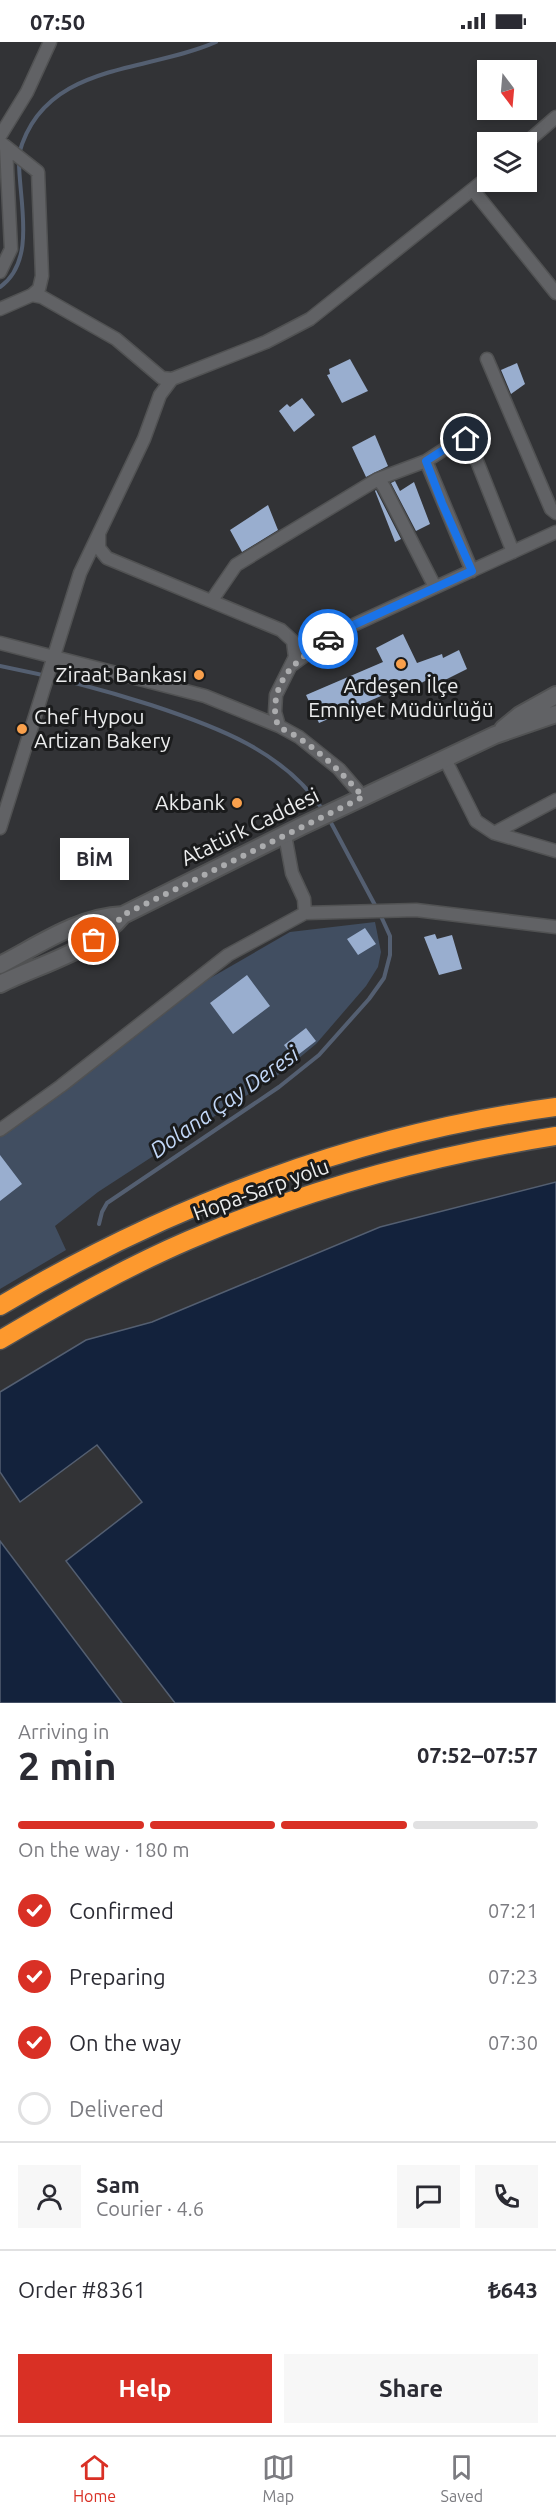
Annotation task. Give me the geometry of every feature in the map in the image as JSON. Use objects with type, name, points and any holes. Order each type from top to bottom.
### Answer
[{"type":"highway","name":"Hopa-Sarp yolu","points":[[0,1306],[109,1245],[176,1214],[294,1169],[439,1128],[556,1107]]},
{"type":"highway","name":"Hopa-Sarp yolu","points":[[0,1340],[59,1306],[172,1248],[294,1199],[384,1171],[447,1156],[556,1136]]},
{"type":"main road","name":"Atatürk Caddesi","points":[[495,735],[520,715],[556,695]]},
{"type":"main road","name":"Atatürk Caddesi","points":[[0,965],[85,922],[104,916],[123,915],[347,804],[495,735],[556,714]]},
{"type":"main road","name":"Atatürk Caddesi","points":[[0,984],[94,940],[113,927],[123,915]]},
{"type":"street","points":[[0,136],[27,92],[50,42]]},
{"type":"street","points":[[537,133],[556,117]]},
{"type":"street","points":[[0,309],[32,295],[39,289],[42,276],[38,172],[3,144]]},
{"type":"street","points":[[0,272],[11,249],[3,144]]},
{"type":"street","points":[[0,828],[80,573],[144,439],[160,395],[172,380],[266,342],[310,319],[477,187]]},
{"type":"street","points":[[473,190],[556,293]]},
{"type":"street","points":[[32,295],[42,297],[116,339],[162,378],[172,380]]},
{"type":"street","points":[[486,359],[551,508],[556,513]]},
{"type":"street","points":[[212,600],[236,565],[378,479],[426,461],[454,443],[466,439],[471,446],[513,552]]},
{"type":"street","points":[[426,461],[472,571]]},
{"type":"street","points":[[378,479],[435,587]]},
{"type":"street","points":[[99,530],[99,548],[107,558],[281,630],[293,641],[295,657],[276,695],[275,712],[279,726]]},
{"type":"street","points":[[292,665],[336,633],[556,532]]},
{"type":"street","points":[[0,643],[53,661],[205,696],[279,726],[298,737],[339,769],[363,797]]},
{"type":"street","points":[[445,759],[476,821],[494,833],[556,851]]},
{"type":"street","points":[[494,833],[556,800]]},
{"type":"street","points":[[285,834],[292,873],[304,899],[305,913]]},
{"type":"street","points":[[0,1130],[61,1086],[228,955],[305,913],[416,910],[556,927]]},
{"type":"shaded area","points":[[375,922],[381,952],[378,967],[366,986],[316,1044],[281,1073],[98,1192],[55,1226],[66,1250],[0,1289],[0,1135],[200,984],[290,932]]},
{"type":"shaded area","points":[[556,1182],[556,1703],[175,1703],[66,1561],[142,1502],[97,1445],[20,1502],[0,1472],[0,1392],[86,1340],[152,1322],[380,1227]]},
{"type":"shaded area","points":[[0,1541],[122,1703],[0,1703]]},
{"type":"building","points":[[350,359],[368,391],[342,403],[327,375],[330,374],[329,369]]},
{"type":"building","points":[[517,363],[525,384],[511,394],[501,370]]},
{"type":"building","points":[[302,398],[315,415],[294,432],[279,411],[287,404],[290,407]]},
{"type":"building","points":[[375,435],[388,466],[366,477],[352,447]]},
{"type":"building","points":[[395,481],[400,491],[414,482],[430,524],[416,531],[391,483]]},
{"type":"building","points":[[375,491],[401,539],[395,542]]},
{"type":"building","points":[[268,505],[278,530],[242,552],[230,530]]},
{"type":"building","points":[[403,634],[417,663],[442,654],[443,658],[459,650],[467,669],[435,685],[431,678],[399,694],[397,689],[319,723],[306,695],[383,662],[376,648]]},
{"type":"building","points":[[365,928],[376,944],[358,955],[347,939]]},
{"type":"building","points":[[435,934],[437,939],[452,935],[462,969],[439,975],[424,937]]},
{"type":"building","points":[[247,975],[270,1006],[233,1034],[210,1003]]},
{"type":"building","points":[[306,1028],[316,1041],[294,1058],[284,1045]]},
{"type":"building","points":[[0,1155],[22,1184],[0,1201]]},
{"type":"waterway","name":"Dolana Çay Deresi","points":[[19,154],[31,124],[50,102],[73,86],[100,75],[188,52],[216,42]]},
{"type":"waterway","name":"Dolana Çay Deresi","points":[[0,287],[11,276],[19,262],[22,246],[23,212],[19,162]]},
{"type":"waterway","name":"Dolana Çay Deresi","points":[[0,666],[113,694],[175,713],[223,732],[268,756],[289,772],[307,789],[323,810]]},
{"type":"waterway","name":"Dolana Çay Deresi","points":[[329,819],[376,907]]},
{"type":"waterway","name":"Dolana Çay Deresi","points":[[99,1224],[107,1203],[279,1087],[319,1055],[369,999],[384,978],[390,955],[390,936],[380,914]]},
{"type":"way so far","points":[[94,940],[113,927],[123,915],[363,797],[339,769],[298,737],[279,726],[275,712],[276,695],[284,676],[292,665],[328,639]]},
{"type":"place","name":"Ardeşen İlçe Emniyet Müdürlüğü","points":[[401,664]]},
{"type":"place","name":"Ziraat Bankası","points":[[199,675]]},
{"type":"place","name":"Chef Hypou Artizan Bakery","points":[[22,729]]},
{"type":"place","name":"Akbank","points":[[237,803]]},
{"type":"place","name":"BİM","points":[[94,940]]},
{"type":"route","points":[[328,639],[336,633],[472,571],[426,461],[454,443],[466,439]]}]
